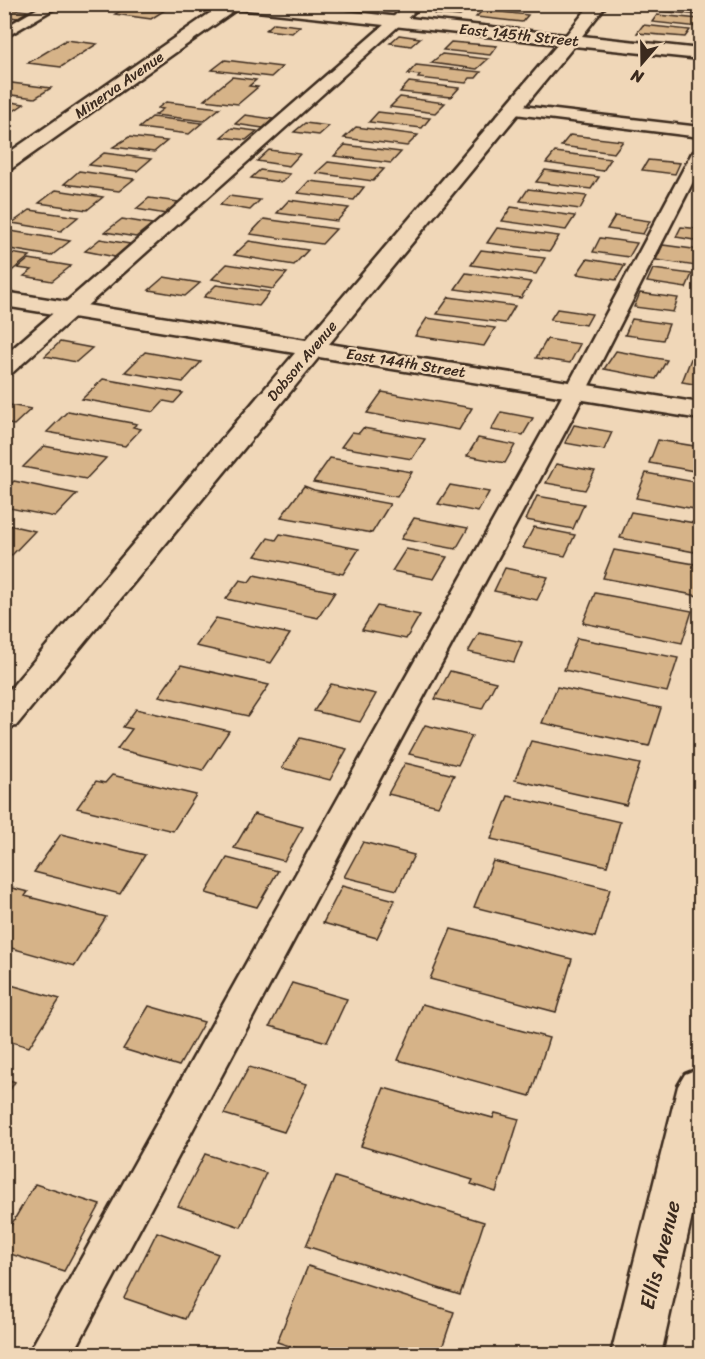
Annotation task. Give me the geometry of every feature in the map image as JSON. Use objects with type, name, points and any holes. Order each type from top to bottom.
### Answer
[{"type":"street","name":"Dobson Avenue","points":[[4,718],[600,4]]},
{"type":"street","name":"East 145th Street","points":[[233,5],[700,54]]},
{"type":"street","name":"Minerva Avenue","points":[[4,165],[233,5]]},
{"type":"street","name":"East 144th Street","points":[[4,298],[700,411]]},
{"type":"street","name":"Ellis Avenue","points":[[636,1354],[700,1086]]},
{"type":"lane","points":[[4,34],[56,4]]},
{"type":"lane","points":[[4,368],[417,4]]},
{"type":"lane","points":[[513,110],[700,132]]},
{"type":"lane","points":[[50,1354],[576,391],[700,153]]},
{"type":"building","points":[[491,4],[540,4],[535,10]]},
{"type":"building","points":[[663,4],[700,7],[700,15],[659,11]]},
{"type":"building","points":[[129,6],[165,10],[151,19],[115,14]]},
{"type":"building","points":[[442,7],[467,10],[460,16],[435,14]]},
{"type":"building","points":[[8,9],[28,11],[17,18],[4,16],[4,11]]},
{"type":"building","points":[[483,10],[528,15],[522,22],[476,17]]},
{"type":"building","points":[[657,15],[700,19],[700,24],[699,27],[652,22]]},
{"type":"building","points":[[274,23],[300,26],[292,33],[266,30]]},
{"type":"building","points":[[643,25],[690,30],[685,37],[637,33]]},
{"type":"building","points":[[399,35],[420,38],[411,46],[390,43]]},
{"type":"building","points":[[66,40],[97,44],[61,67],[28,63]]},
{"type":"building","points":[[451,42],[497,46],[490,55],[443,50]]},
{"type":"building","points":[[442,54],[488,59],[477,69],[431,63]]},
{"type":"building","points":[[225,60],[282,67],[271,77],[212,70]]},
{"type":"building","points":[[416,65],[481,72],[476,78],[470,78],[466,83],[418,78],[420,75],[408,74]]},
{"type":"building","points":[[232,77],[256,80],[249,86],[258,87],[238,104],[204,100]]},
{"type":"building","points":[[4,82],[51,88],[35,98],[4,94]]},
{"type":"building","points":[[409,82],[459,88],[451,97],[400,92]]},
{"type":"building","points":[[400,97],[445,103],[435,113],[390,107]]},
{"type":"building","points":[[4,101],[24,104],[9,114],[4,114]]},
{"type":"building","points":[[166,102],[220,108],[204,121],[155,115],[163,109],[158,108]]},
{"type":"building","points":[[378,112],[430,118],[422,128],[369,122]]},
{"type":"building","points":[[245,115],[273,119],[263,128],[235,124]]},
{"type":"building","points":[[152,117],[202,123],[189,134],[139,128]]},
{"type":"building","points":[[305,123],[329,126],[319,135],[294,132]]},
{"type":"building","points":[[356,127],[418,135],[407,146],[344,138]]},
{"type":"building","points":[[232,128],[257,131],[246,140],[221,137]]},
{"type":"building","points":[[570,135],[623,141],[614,153],[561,146]]},
{"type":"building","points":[[129,137],[167,141],[154,152],[113,147]]},
{"type":"building","points":[[345,145],[401,152],[391,163],[334,156]]},
{"type":"building","points":[[269,150],[300,154],[289,166],[257,161]]},
{"type":"building","points":[[555,152],[611,159],[603,171],[546,163]]},
{"type":"building","points":[[104,153],[151,159],[137,171],[89,165]]},
{"type":"building","points":[[648,160],[680,163],[675,174],[642,170]]},
{"type":"building","points":[[328,162],[384,169],[373,181],[316,173]]},
{"type":"building","points":[[260,170],[290,174],[282,182],[251,178]]},
{"type":"building","points":[[545,170],[599,177],[591,189],[536,182]]},
{"type":"building","points":[[79,171],[134,179],[119,191],[64,184]]},
{"type":"building","points":[[309,181],[364,187],[354,200],[298,193]]},
{"type":"building","points":[[528,189],[587,196],[580,209],[520,201]]},
{"type":"building","points":[[56,190],[103,197],[87,210],[39,203]]},
{"type":"building","points":[[229,196],[260,200],[250,210],[220,205]]},
{"type":"building","points":[[149,198],[179,202],[166,214],[136,209]]},
{"type":"building","points":[[289,200],[349,208],[337,221],[277,213]]},
{"type":"building","points":[[511,207],[575,216],[566,230],[502,221]]},
{"type":"building","points":[[30,210],[78,217],[61,231],[12,223]]},
{"type":"building","points":[[615,216],[650,221],[643,234],[607,229]]},
{"type":"building","points":[[122,219],[152,224],[136,237],[105,232]]},
{"type":"building","points":[[264,219],[336,229],[322,244],[250,234]]},
{"type":"building","points":[[681,227],[700,229],[700,241],[676,237]]},
{"type":"building","points":[[497,228],[559,236],[550,251],[487,243]]},
{"type":"building","points":[[4,230],[70,241],[51,256],[4,248]]},
{"type":"building","points":[[600,238],[637,243],[629,257],[593,252]]},
{"type":"building","points":[[100,239],[130,244],[115,257],[85,251]]},
{"type":"building","points":[[249,241],[308,250],[294,265],[234,255]]},
{"type":"building","points":[[663,245],[700,250],[696,266],[656,260]]},
{"type":"building","points":[[481,250],[545,258],[536,274],[471,265]]},
{"type":"building","points":[[4,252],[30,256],[8,274],[4,273]]},
{"type":"building","points":[[29,259],[71,266],[52,281],[24,276],[32,270],[18,268]]},
{"type":"building","points":[[587,259],[625,265],[616,280],[577,274]]},
{"type":"building","points":[[227,264],[287,273],[273,289],[212,279]]},
{"type":"building","points":[[653,269],[692,274],[686,288],[647,282]]},
{"type":"building","points":[[466,273],[531,282],[521,298],[455,289]]},
{"type":"building","points":[[164,277],[200,283],[185,296],[149,290]]},
{"type":"building","points":[[216,285],[270,292],[259,306],[204,297]]},
{"type":"building","points":[[640,293],[678,298],[673,312],[634,307]]},
{"type":"building","points":[[449,297],[515,306],[505,323],[437,314]]},
{"type":"building","points":[[557,309],[592,314],[586,325],[550,320]]},
{"type":"building","points":[[427,318],[495,328],[484,346],[415,336]]},
{"type":"building","points":[[632,319],[669,324],[663,340],[625,335]]},
{"type":"building","points":[[547,339],[580,344],[570,363],[536,358]]},
{"type":"building","points":[[60,342],[92,348],[76,362],[45,356]]},
{"type":"building","points":[[616,351],[667,360],[656,379],[604,369]]},
{"type":"building","points":[[145,352],[201,362],[183,382],[125,372]]},
{"type":"building","points":[[692,356],[700,357],[700,385],[682,382]]},
{"type":"building","points":[[103,379],[183,393],[174,403],[164,401],[154,412],[82,399]]},
{"type":"building","points":[[382,392],[472,408],[459,430],[367,413]]},
{"type":"building","points":[[4,404],[31,409],[14,425],[4,423]]},
{"type":"building","points":[[68,411],[137,424],[133,427],[141,429],[125,446],[47,432]]},
{"type":"building","points":[[501,412],[533,418],[523,435],[491,430]]},
{"type":"building","points":[[574,425],[612,432],[604,450],[565,443]]},
{"type":"building","points":[[363,428],[425,439],[412,459],[341,447],[352,432],[359,433]]},
{"type":"building","points":[[478,438],[515,445],[505,463],[467,456]]},
{"type":"building","points":[[658,440],[700,447],[700,472],[649,463]]},
{"type":"building","points":[[44,446],[106,458],[86,479],[23,467]]},
{"type":"building","points":[[330,458],[412,472],[397,497],[313,482]]},
{"type":"building","points":[[556,464],[595,471],[585,490],[546,483]]},
{"type":"building","points":[[646,473],[700,483],[700,510],[636,498]]},
{"type":"building","points":[[14,481],[77,494],[55,517],[4,507],[4,490]]},
{"type":"building","points":[[450,485],[489,492],[478,512],[438,504]]},
{"type":"building","points":[[304,486],[314,490],[390,504],[372,533],[281,517]]},
{"type":"building","points":[[537,496],[584,504],[573,529],[526,520]]},
{"type":"building","points":[[631,512],[700,524],[700,553],[620,538]]},
{"type":"building","points":[[414,518],[468,528],[456,549],[401,539]]},
{"type":"building","points":[[4,524],[35,531],[12,555],[4,553]]},
{"type":"building","points":[[534,527],[575,535],[565,556],[523,548]]},
{"type":"building","points":[[280,534],[359,549],[343,574],[255,556],[268,538],[276,540]]},
{"type":"building","points":[[406,549],[447,557],[434,579],[392,571]]},
{"type":"building","points":[[614,550],[700,565],[699,596],[603,578]]},
{"type":"building","points":[[505,568],[548,577],[537,600],[494,591]]},
{"type":"building","points":[[254,575],[335,592],[318,618],[226,599],[240,580],[249,582]]},
{"type":"building","points":[[595,593],[692,611],[682,643],[583,623]]},
{"type":"building","points":[[377,606],[420,615],[406,639],[362,630]]},
{"type":"building","points":[[216,618],[290,634],[271,663],[196,646]]},
{"type":"building","points":[[479,633],[522,642],[514,662],[468,652]]},
{"type":"building","points":[[577,638],[678,658],[667,692],[564,670]]},
{"type":"building","points":[[181,665],[269,685],[248,716],[159,696]]},
{"type":"building","points":[[450,671],[496,682],[482,709],[435,699]]},
{"type":"building","points":[[331,684],[376,694],[360,722],[314,711]]},
{"type":"building","points":[[557,687],[661,708],[649,746],[542,723]]},
{"type":"building","points":[[136,709],[229,731],[203,770],[117,749],[132,729],[123,727]]},
{"type":"building","points":[[425,725],[472,736],[458,765],[409,754]]},
{"type":"building","points":[[300,738],[347,749],[330,780],[282,768]]},
{"type":"building","points":[[531,741],[640,764],[626,805],[515,780]]},
{"type":"building","points":[[405,763],[454,775],[438,806],[388,794]]},
{"type":"building","points":[[112,775],[196,795],[173,831],[77,808],[96,781],[105,783]]},
{"type":"building","points":[[508,796],[620,822],[607,866],[491,839]]},
{"type":"building","points":[[254,814],[303,827],[284,861],[234,848]]},
{"type":"building","points":[[61,834],[145,855],[120,894],[34,872]]},
{"type":"building","points":[[363,842],[414,855],[397,890],[344,877]]},
{"type":"building","points":[[227,858],[278,871],[257,907],[206,893]]},
{"type":"building","points":[[493,861],[610,889],[595,937],[474,907]]},
{"type":"building","points":[[4,886],[28,892],[25,896],[106,917],[75,966],[4,946]]},
{"type":"building","points":[[342,886],[395,900],[377,938],[323,923]]},
{"type":"building","points":[[451,929],[572,959],[556,1012],[430,979]]},
{"type":"building","points":[[4,983],[60,999],[29,1047],[4,1040]]},
{"type":"building","points":[[292,983],[347,999],[327,1042],[270,1026]]},
{"type":"building","points":[[422,1004],[549,1038],[530,1096],[398,1060]]},
{"type":"building","points":[[149,1006],[204,1022],[179,1066],[123,1049]]},
{"type":"building","points":[[249,1067],[307,1084],[284,1132],[224,1114]]},
{"type":"building","points":[[4,1078],[15,1082],[4,1099]]},
{"type":"building","points":[[384,1088],[493,1118],[495,1113],[519,1119],[496,1192],[471,1184],[473,1180],[361,1146]]},
{"type":"building","points":[[205,1154],[266,1173],[241,1227],[178,1206]]},
{"type":"building","points":[[335,1177],[484,1222],[460,1295],[306,1246]]},
{"type":"building","points":[[35,1184],[100,1205],[64,1271],[4,1252],[4,1237]]},
{"type":"building","points":[[157,1232],[218,1254],[185,1319],[124,1298]]},
{"type":"building","points":[[308,1266],[454,1312],[440,1354],[314,1354],[277,1342]]}]
